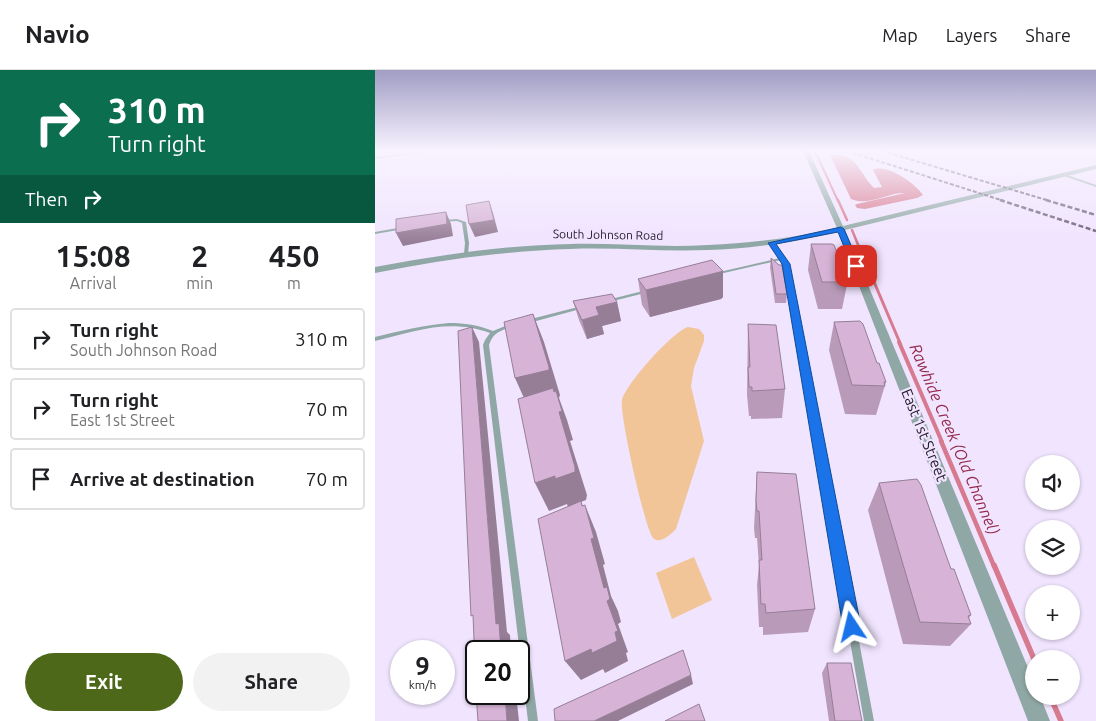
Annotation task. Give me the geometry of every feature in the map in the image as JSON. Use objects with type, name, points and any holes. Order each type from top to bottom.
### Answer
[{"type":"street","name":"East 1st Street","points":[[820,181],[841,229],[1039,721]]},
{"type":"street","name":"South Johnson Road","points":[[375,270],[466,254],[540,247],[707,248],[772,243],[841,229],[1039,181]]},
{"type":"lane","points":[[1083,181],[1096,186]]},
{"type":"lane","points":[[439,222],[457,220],[464,222],[467,243],[466,254]]},
{"type":"lane","points":[[375,233],[412,227]]},
{"type":"lane","points":[[772,243],[784,258],[786,264],[869,721]]},
{"type":"lane","points":[[709,275],[784,258]]},
{"type":"lane","points":[[598,303],[654,289]]},
{"type":"lane","points":[[527,321],[588,306]]},
{"type":"lane","points":[[518,323],[492,332],[486,345],[533,721]]},
{"type":"lane","points":[[375,339],[414,330],[453,325],[474,326],[492,332]]},
{"type":"shaded area","points":[[843,181],[869,181],[874,188],[882,187],[879,181],[909,181],[923,195],[917,198],[865,209],[857,208],[855,205],[905,193],[864,201],[851,199]]},
{"type":"shaded area","points":[[688,327],[699,329],[704,335],[704,341],[694,368],[691,386],[704,441],[676,529],[662,540],[656,540],[649,530],[639,494],[624,426],[622,400],[625,392],[640,371],[671,338]]},
{"type":"shaded area","points":[[694,557],[712,600],[672,619],[656,573]]},
{"type":"building","points":[[489,201],[494,220],[469,224],[466,205]]},
{"type":"building","points":[[446,212],[447,224],[396,233],[396,219]]},
{"type":"building","points":[[811,244],[834,245],[848,280],[846,280],[847,282],[822,282]]},
{"type":"building","points":[[771,258],[779,265],[782,265],[787,294],[776,294]]},
{"type":"building","points":[[712,260],[723,271],[646,290],[638,279]]},
{"type":"building","points":[[612,294],[617,302],[596,307],[599,315],[582,320],[573,301]]},
{"type":"building","points":[[533,314],[549,370],[515,378],[504,322]]},
{"type":"building","points":[[860,321],[863,324],[877,363],[879,363],[886,382],[884,382],[885,386],[852,385],[834,322]]},
{"type":"building","points":[[748,324],[776,325],[785,389],[752,391],[752,387],[749,387]]},
{"type":"building","points":[[472,327],[496,624],[499,623],[500,640],[474,640],[473,615],[471,616],[458,331]]},
{"type":"building","points":[[553,388],[554,392],[556,391],[562,411],[559,412],[575,472],[535,483],[518,399]]},
{"type":"building","points":[[757,472],[796,474],[815,609],[766,613],[765,604],[761,604],[759,560],[762,560],[759,511],[757,511],[756,501]]},
{"type":"building","points":[[917,479],[921,485],[951,569],[954,569],[971,615],[968,616],[971,624],[920,622],[879,483]]},
{"type":"building","points":[[581,501],[582,506],[585,505],[594,538],[591,539],[604,588],[607,587],[610,599],[607,601],[618,631],[615,632],[617,641],[592,653],[591,649],[565,661],[538,519]]},
{"type":"building","points":[[683,650],[691,675],[594,721],[555,721],[554,709]]},
{"type":"building","points":[[827,663],[851,663],[862,721],[835,721]]},
{"type":"building","points":[[699,704],[705,721],[665,721]]},
{"type":"building","points":[[477,705],[506,705],[507,721],[478,721]]},
{"type":"waterway","name":"Rawhide Creek (Old Channel)","points":[[829,181],[838,201]]},
{"type":"waterway","name":"Rawhide Creek (Old Channel)","points":[[838,200],[847,220]]},
{"type":"waterway","name":"Rawhide Creek (Old Channel)","points":[[852,230],[866,264]]},
{"type":"waterway","name":"Rawhide Creek (Old Channel)","points":[[866,263],[900,343]]},
{"type":"waterway","name":"Rawhide Creek (Old Channel)","points":[[899,342],[942,442]]},
{"type":"waterway","name":"Rawhide Creek (Old Channel)","points":[[941,441],[994,566]]},
{"type":"waterway","name":"Rawhide Creek (Old Channel)","points":[[994,565],[1030,650]]},
{"type":"waterway","name":"Rawhide Creek (Old Channel)","points":[[1054,705],[1061,721]]},
{"type":"railway","points":[[942,181],[1004,201]]},
{"type":"railway","points":[[984,181],[1050,201]]},
{"type":"railway","points":[[1000,200],[1096,231]]},
{"type":"railway","points":[[1046,200],[1096,215]]},
{"type":"route","points":[[852,627],[786,264],[784,258],[772,243],[841,229],[856,266]]}]
